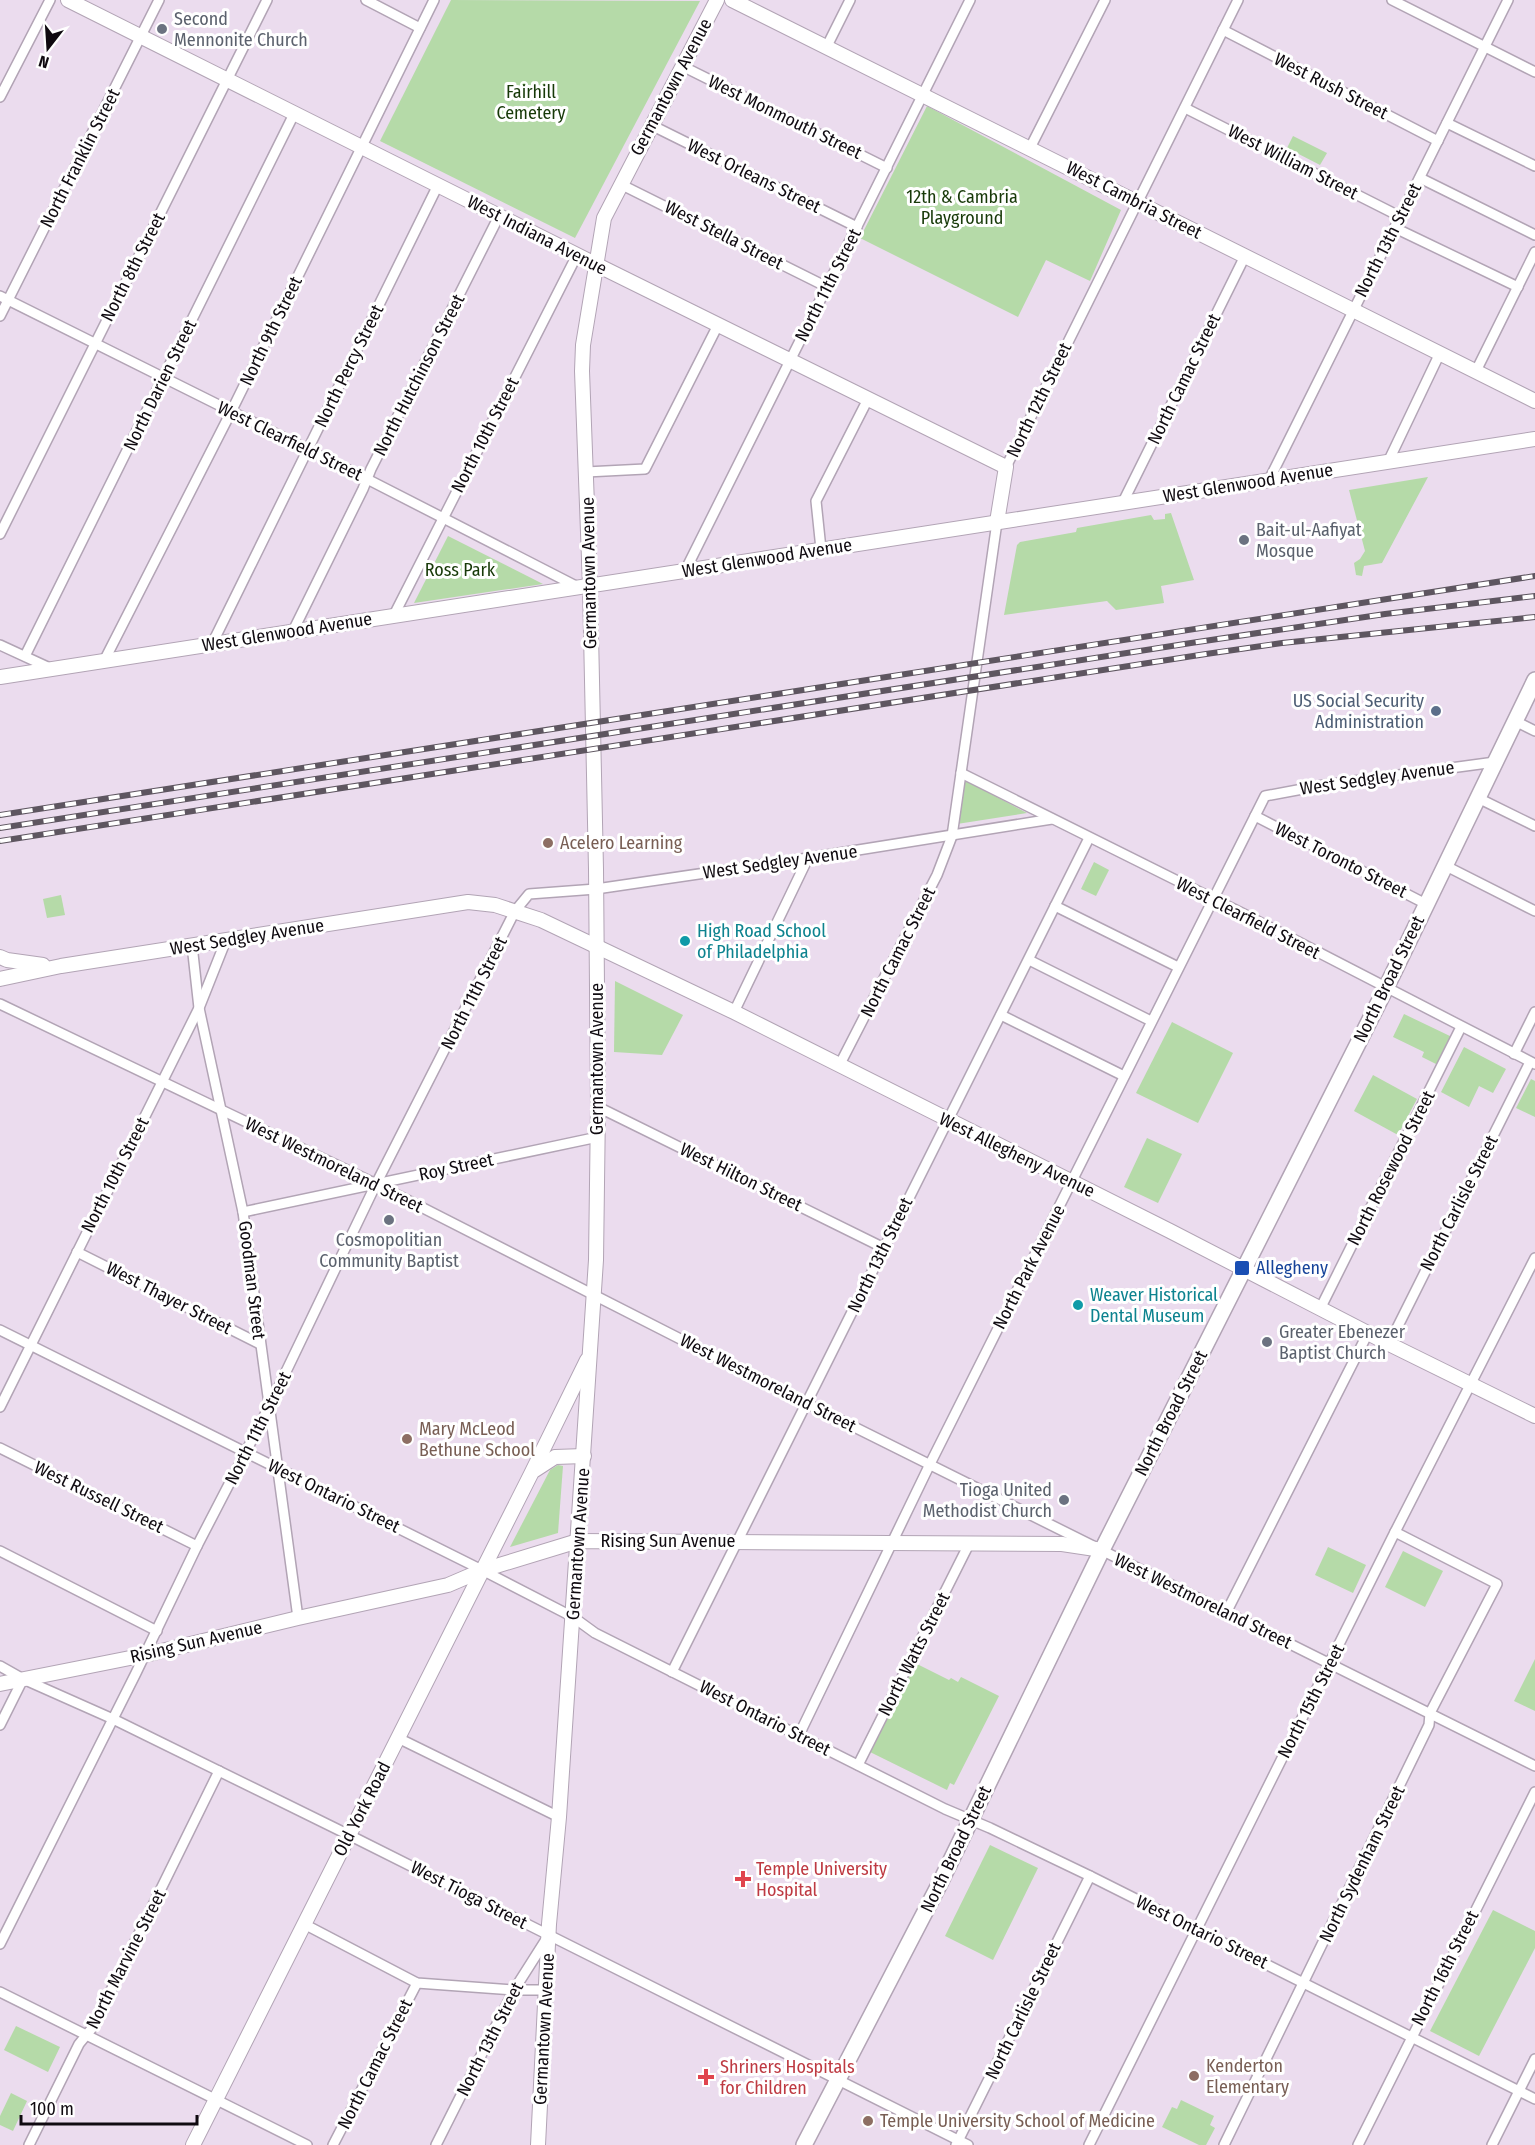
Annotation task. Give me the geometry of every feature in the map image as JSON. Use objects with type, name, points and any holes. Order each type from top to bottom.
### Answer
[{"type":"main road","name":"North Broad Street","points":[[804,2145],[971,1820],[1242,1269],[1386,988],[1535,680]]},
{"type":"street","points":[[0,97],[50,0]]},
{"type":"street","name":"West Indiana Avenue","points":[[68,0],[1006,467]]},
{"type":"street","name":"North Franklin Street","points":[[0,316],[4,298],[159,0]]},
{"type":"street","name":"North 8th Street","points":[[0,534],[267,0]]},
{"type":"street","points":[[366,0],[420,28]]},
{"type":"street","name":"North 9th Street","points":[[104,661],[231,412],[434,0]]},
{"type":"street","name":"Germantown Avenue","points":[[538,2145],[549,1935],[595,1296],[598,1137],[597,947],[584,587],[586,472],[583,345],[604,219],[620,183],[717,0]]},
{"type":"street","name":"West Cambria Street","points":[[732,0],[1535,401]]},
{"type":"street","points":[[827,46],[850,0]]},
{"type":"street","name":"North 11th Street","points":[[685,571],[970,0]]},
{"type":"street","points":[[1030,148],[1105,0]]},
{"type":"street","name":"North 12th Street","points":[[952,836],[1000,492],[1006,467],[1238,0]]},
{"type":"street","points":[[1392,0],[1535,72]]},
{"type":"street","name":"North 13th Street","points":[[1269,480],[1508,0]]},
{"type":"street","name":"West Rush Street","points":[[1223,30],[1438,141]]},
{"type":"street","name":"West Monmouth Street","points":[[682,66],[887,168]]},
{"type":"street","name":"West William Street","points":[[1185,108],[1401,217]]},
{"type":"street","name":"North Darien Street","points":[[25,656],[294,114]]},
{"type":"street","points":[[1447,123],[1535,166]]},
{"type":"street","name":"West Orleans Street","points":[[651,125],[857,227]]},
{"type":"street","points":[[1420,178],[1535,235]]},
{"type":"street","name":"West Stella Street","points":[[620,183],[827,287]]},
{"type":"street","name":"North Percy Street","points":[[212,645],[438,185]]},
{"type":"street","name":"North Hutchinson Street","points":[[293,631],[371,469],[499,216]]},
{"type":"street","points":[[1395,228],[1518,287]]},
{"type":"street","points":[[1476,371],[1535,252]]},
{"type":"street","name":"North 10th Street","points":[[394,615],[577,255]]},
{"type":"street","name":"North Camac Street","points":[[1123,502],[1245,256]]},
{"type":"street","name":"West Clearfield Street","points":[[4,298],[584,587]]},
{"type":"street","points":[[586,472],[645,469],[718,325]]},
{"type":"street","points":[[1388,462],[1440,353]]},
{"type":"street","points":[[821,549],[816,501],[868,399]]},
{"type":"street","name":"West Glenwood Avenue","points":[[0,677],[1535,439]]},
{"type":"street","points":[[0,645],[52,669]]},
{"type":"street","points":[[1515,721],[1535,731]]},
{"type":"street","name":"West Sedgley Avenue","points":[[1263,800],[1265,796],[1296,789],[1495,762]]},
{"type":"street","name":"West Clearfield Street","points":[[961,773],[1532,1063]]},
{"type":"street","points":[[1478,798],[1535,826]]},
{"type":"street","name":"North Park Avenue","points":[[799,1735],[930,1464],[1263,800]]},
{"type":"street","name":"West Toronto Street","points":[[1255,816],[1426,904]]},
{"type":"street","name":"West Sedgley Avenue","points":[[516,911],[529,894],[596,889],[1052,819]]},
{"type":"street","name":"North Camac Street","points":[[839,1066],[937,875],[952,836]]},
{"type":"street","name":"North 13th Street","points":[[672,1672],[1089,838]]},
{"type":"street","points":[[734,1012],[808,858]]},
{"type":"street","points":[[1444,865],[1535,911]]},
{"type":"street","name":"West Sedgley Avenue","points":[[0,979],[61,966],[468,902],[495,905]]},
{"type":"street","name":"West Allegheny Avenue","points":[[495,905],[555,926],[734,1012],[1535,1416]]},
{"type":"street","points":[[1055,906],[1178,967]]},
{"type":"street","name":"North 11th Street","points":[[0,1944],[270,1405],[376,1184],[516,911]]},
{"type":"street","name":"North 10th Street","points":[[0,1407],[199,1008],[226,940]]},
{"type":"street","name":"Goodman Street","points":[[192,945],[199,1008],[243,1212],[298,1618]]},
{"type":"street","points":[[0,957],[36,965],[61,966]]},
{"type":"street","points":[[1029,960],[1151,1021]]},
{"type":"street","name":"West Westmoreland Street","points":[[0,1004],[376,1184],[806,1403],[1535,1766]]},
{"type":"street","points":[[1514,1054],[1535,1012]]},
{"type":"street","points":[[1001,1015],[1124,1076]]},
{"type":"street","name":"North Rosewood Street","points":[[1320,1309],[1461,1027]]},
{"type":"street","name":"North Carlisle Street","points":[[1389,1344],[1532,1063]]},
{"type":"street","name":"West Hilton Street","points":[[598,1107],[884,1248]]},
{"type":"street","name":"Roy Street","points":[[243,1212],[598,1137]]},
{"type":"street","name":"West Thayer Street","points":[[77,1252],[260,1344]]},
{"type":"street","name":"North 15th Street","points":[[1089,2145],[1395,1532],[1535,1258]]},
{"type":"street","name":"West Ontario Street","points":[[0,1330],[483,1570],[573,1617],[595,1633],[945,1809],[1090,1876],[1535,2099]]},
{"type":"street","points":[[1226,1612],[1368,1333]]},
{"type":"street","name":"Old York Road","points":[[193,2145],[531,1474],[579,1377],[591,1347]]},
{"type":"street","name":"West Russell Street","points":[[0,1448],[198,1546]]},
{"type":"street","name":"Old York Road","points":[[531,1474],[555,1457],[584,1456]]},
{"type":"street","name":"North Sydenham Street","points":[[1224,2145],[1429,1725],[1430,1713],[1497,1584],[1395,1532]]},
{"type":"street","name":"Rising Sun Avenue","points":[[0,1684],[145,1655],[298,1618],[448,1586],[483,1570],[578,1541],[1062,1544],[1102,1550]]},
{"type":"street","name":"North Watts Street","points":[[858,1765],[969,1544]]},
{"type":"street","points":[[0,1551],[157,1631]]},
{"type":"street","name":"West Tioga Street","points":[[0,1666],[349,1835],[961,2143]]},
{"type":"street","points":[[0,1725],[23,1679]]},
{"type":"street","points":[[398,1738],[559,1817]]},
{"type":"street","name":"North Marvine Street","points":[[29,2145],[79,2044],[93,2027],[219,1771]]},
{"type":"street","name":"North 16th Street","points":[[1358,2145],[1410,2037],[1535,1792]]},
{"type":"street","name":"North Carlisle Street","points":[[961,2143],[1090,1876]]},
{"type":"street","points":[[304,1924],[417,1983],[546,1990]]},
{"type":"street","name":"North 13th Street","points":[[436,2145],[514,1990],[549,1935]]},
{"type":"street","name":"North Camac Street","points":[[333,2145],[417,1983]]},
{"type":"street","points":[[0,1992],[307,2145]]},
{"type":"street","points":[[1492,2145],[1535,2059]]},
{"type":"green space","name":"Fairhill Cemetery","points":[[451,0],[700,1],[575,238],[380,141]]},
{"type":"green space","name":"12th & Cambria Playground","points":[[927,106],[1121,210],[1090,281],[1046,260],[1018,317],[860,238]]},
{"type":"green space","points":[[1293,136],[1327,153],[1320,165],[1287,148]]},
{"type":"green space","points":[[1428,477],[1382,563],[1364,566],[1362,576],[1356,575],[1354,563],[1365,551],[1349,490]]},
{"type":"green space","points":[[1171,513],[1194,580],[1161,586],[1164,603],[1116,610],[1107,601],[1004,615],[1017,545],[1020,542],[1076,532],[1077,528],[1151,515],[1154,520],[1165,519],[1165,514]]},
{"type":"green space","name":"Ross Park","points":[[448,536],[543,584],[414,603]]},
{"type":"green space","points":[[963,779],[1027,813],[957,824]]},
{"type":"green space","points":[[1094,862],[1109,870],[1096,896],[1081,889]]},
{"type":"green space","points":[[61,895],[65,915],[47,918],[43,899]]},
{"type":"green space","points":[[615,981],[683,1015],[662,1055],[614,1052]]},
{"type":"green space","points":[[1404,1014],[1452,1037],[1438,1065],[1422,1057],[1424,1052],[1393,1037]]},
{"type":"green space","points":[[1172,1022],[1233,1053],[1198,1123],[1136,1093]]},
{"type":"green space","points":[[1464,1047],[1506,1069],[1493,1093],[1479,1086],[1469,1107],[1441,1092]]},
{"type":"green space","points":[[1373,1075],[1417,1099],[1398,1135],[1354,1111]]},
{"type":"green space","points":[[1531,1079],[1535,1081],[1535,1117],[1516,1108]]},
{"type":"green space","points":[[1147,1138],[1182,1154],[1158,1203],[1124,1187]]},
{"type":"green space","points":[[558,1465],[563,1466],[558,1533],[510,1547],[550,1470]]},
{"type":"green space","points":[[1328,1547],[1366,1565],[1353,1593],[1315,1575]]},
{"type":"green space","points":[[1403,1551],[1443,1571],[1425,1607],[1385,1587]]},
{"type":"green space","points":[[1535,1659],[1535,1711],[1514,1701]]},
{"type":"green space","points":[[915,1663],[949,1680],[951,1678],[958,1682],[961,1677],[999,1696],[954,1785],[950,1783],[947,1790],[870,1752]]},
{"type":"green space","points":[[990,1845],[1038,1868],[993,1960],[945,1936]]},
{"type":"green space","points":[[1493,1910],[1535,1931],[1535,1948],[1479,2056],[1430,2031]]},
{"type":"green space","points":[[16,2026],[60,2047],[48,2072],[4,2050]]},
{"type":"green space","points":[[11,2093],[27,2101],[13,2131],[0,2125],[0,2116]]},
{"type":"green space","points":[[1181,2100],[1214,2116],[1210,2125],[1215,2128],[1206,2145],[1199,2145],[1162,2127],[1172,2107],[1177,2109]]},
{"type":"railway","points":[[0,815],[1535,576]]},
{"type":"railway","points":[[0,828],[1191,643],[1385,614],[1535,596]]},
{"type":"railway","points":[[0,841],[1206,654],[1282,643],[1535,617]]},
{"type":"place","name":"Second Mennonite Church","points":[[162,29]]},
{"type":"place","name":"Bait-ul-Aafiyat Mosque","points":[[1244,540]]},
{"type":"place","name":"US Social Security Administration","points":[[1436,711]]},
{"type":"place","name":"Acelero Learning","points":[[548,843]]},
{"type":"place","name":"High Road School of Philadelphia","points":[[685,941]]},
{"type":"place","name":"Cosmopolitian Community Baptist","points":[[389,1220]]},
{"type":"place","name":"Allegheny","points":[[1242,1268]]},
{"type":"place","name":"Weaver Historical Dental Museum","points":[[1078,1305]]},
{"type":"place","name":"Greater Ebenezer Baptist Church","points":[[1267,1342]]},
{"type":"place","name":"Mary McLeod Bethune School","points":[[407,1439]]},
{"type":"place","name":"Tioga United Methodist Church","points":[[1064,1500]]},
{"type":"place","name":"Temple University Hospital","points":[[743,1879]]},
{"type":"place","name":"Kenderton Elementary","points":[[1194,2076]]},
{"type":"place","name":"Shriners Hospitals for Children","points":[[706,2077]]},
{"type":"place","name":"Temple University School of Medicine","points":[[868,2121]]}]
